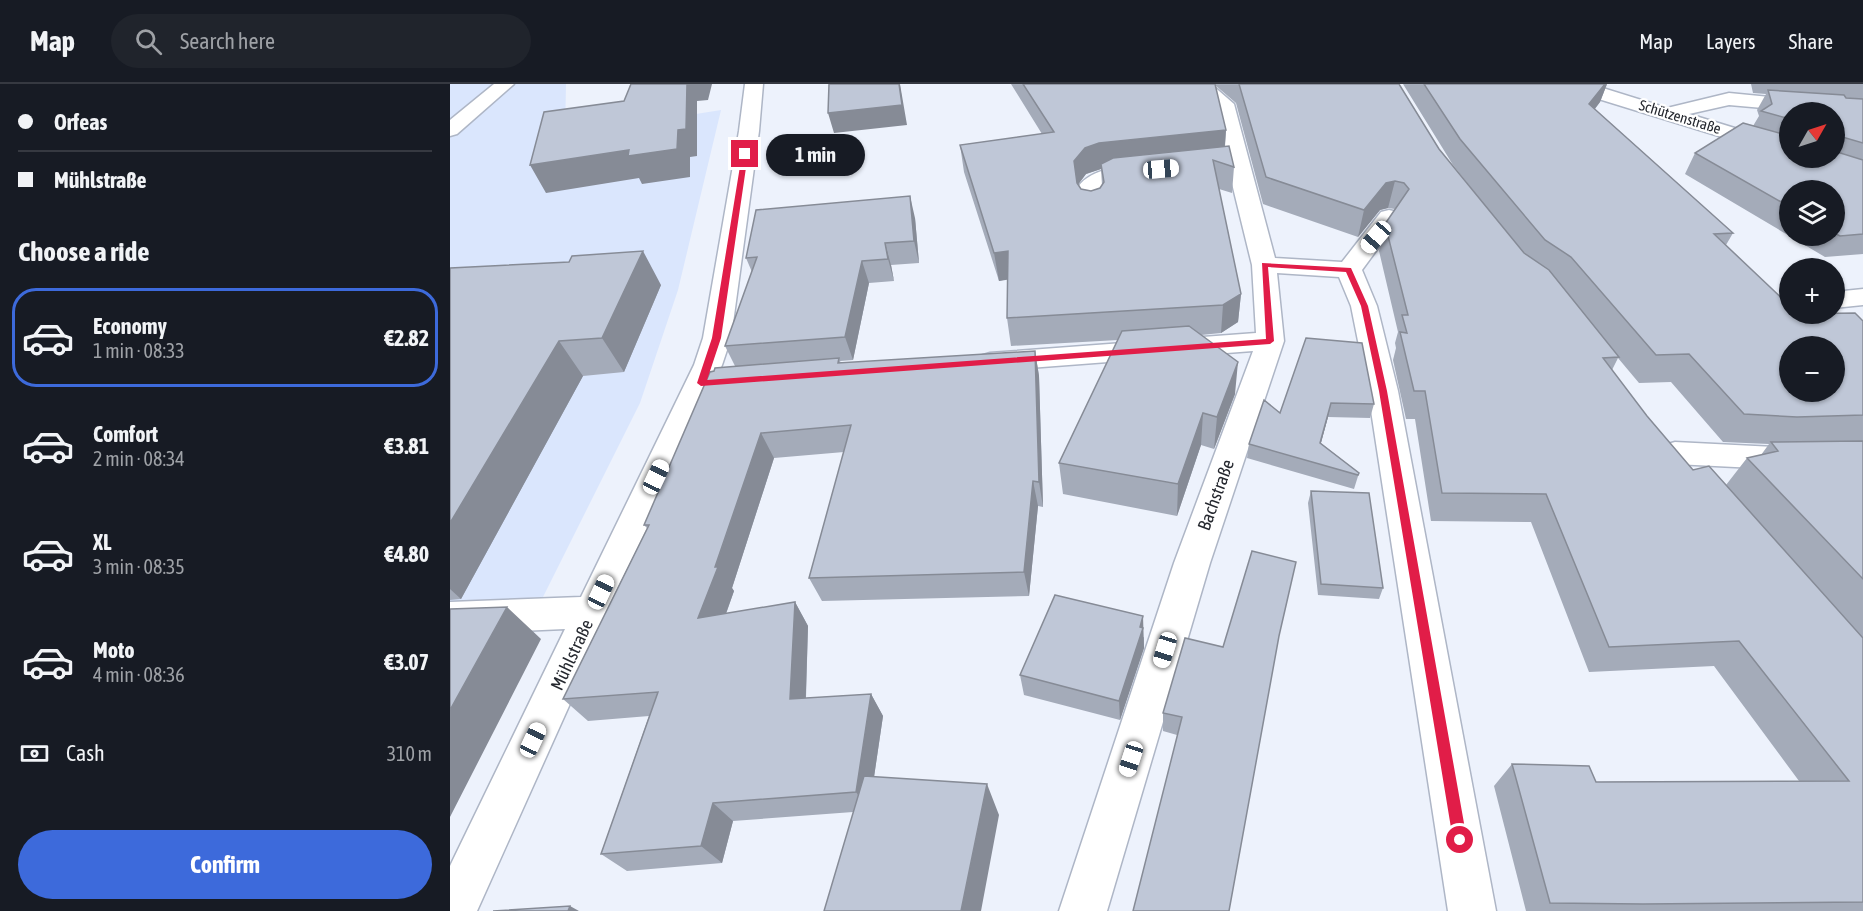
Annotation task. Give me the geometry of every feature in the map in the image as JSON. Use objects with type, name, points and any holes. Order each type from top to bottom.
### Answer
[{"type":"street","points":[[450,130],[506,84]]},
{"type":"street","name":"Mühlstraße","points":[[453,911],[592,612],[713,382],[717,338],[749,131],[754,84]]},
{"type":"street","name":"Bachstraße","points":[[1083,911],[1192,563],[1270,341],[1264,265],[1228,164],[1234,138],[1224,104],[1199,84]]},
{"type":"street","name":"Schützenstraße","points":[[1570,84],[1779,148]]},
{"type":"street","points":[[1669,113],[1729,99],[1863,112]]},
{"type":"street","points":[[1092,209],[1089,186],[1096,181],[1109,176],[1173,168]]},
{"type":"street","points":[[1349,270],[1376,237],[1389,216]]},
{"type":"street","points":[[1264,265],[1349,270]]},
{"type":"street","points":[[1349,270],[1365,306],[1383,391],[1472,911]]},
{"type":"street","points":[[1845,305],[1863,297]]},
{"type":"street","points":[[961,364],[1270,341]]},
{"type":"street","points":[[1706,489],[1668,444],[1775,458],[1863,455]]},
{"type":"street","points":[[450,618],[592,612]]},
{"type":"shaded area","points":[[450,84],[566,84],[565,135],[721,110],[678,290],[640,403],[543,597],[450,603]]},
{"type":"building","points":[[631,84],[687,84],[686,129],[678,130],[677,149],[628,156],[629,150],[530,165],[544,112],[624,101]]},
{"type":"building","points":[[829,84],[899,84],[902,105],[828,113]]},
{"type":"building","points":[[1023,84],[1215,84],[1226,130],[1099,143],[1085,148],[1074,161],[1077,183],[1081,189],[1091,191],[1100,188],[1104,182],[1101,164],[1113,158],[1229,146],[1234,167],[1213,160],[1241,294],[1223,305],[1007,318],[1008,251],[994,253],[960,145],[1054,132]]},
{"type":"building","points":[[1239,84],[1399,84],[1439,149],[1524,253],[1549,270],[1619,357],[1603,358],[1647,416],[1693,470],[1709,466],[1863,638],[1863,902],[1550,903],[1512,764],[1589,766],[1596,782],[1849,781],[1739,641],[1609,647],[1546,494],[1442,493],[1425,391],[1414,391],[1400,332],[1407,333],[1402,315],[1408,315],[1385,224],[1409,189],[1404,183],[1395,181],[1386,183],[1364,210],[1266,177]]},
{"type":"building","points":[[1424,84],[1605,84],[1589,104],[1733,233],[1714,234],[1779,296],[1779,324],[1845,324],[1845,313],[1855,313],[1863,321],[1863,415],[1797,417],[1744,414],[1689,354],[1656,355],[1571,257],[1545,240],[1460,139]]},
{"type":"building","points":[[1768,90],[1844,95],[1846,98],[1863,99],[1863,143],[1845,138],[1845,102],[1779,102],[1779,116],[1761,111],[1772,104]]},
{"type":"building","points":[[1743,123],[1779,133],[1779,168],[1845,168],[1845,154],[1863,160],[1863,234],[1845,236],[1845,180],[1779,180],[1779,201],[1695,153]]},
{"type":"building","points":[[910,196],[914,241],[885,243],[888,259],[862,261],[845,337],[725,346],[757,257],[746,258],[756,210]]},
{"type":"building","points":[[643,251],[602,338],[559,341],[450,523],[450,268],[569,262],[572,256]]},
{"type":"building","points":[[1189,326],[1238,362],[1217,417],[1203,413],[1178,484],[1059,463],[1122,331]]},
{"type":"building","points":[[1306,338],[1362,343],[1374,404],[1331,403],[1320,443],[1359,473],[1358,475],[1249,444],[1264,400],[1280,413]]},
{"type":"building","points":[[1035,351],[1039,482],[1033,481],[1024,572],[809,578],[851,425],[761,433],[715,567],[718,567],[698,618],[795,602],[790,699],[871,694],[856,792],[713,803],[701,846],[601,854],[658,692],[563,699],[649,525],[644,525],[710,372],[715,368],[839,358],[838,363]]},
{"type":"building","points":[[1863,441],[1863,579],[1747,458],[1778,451],[1771,442]]},
{"type":"building","points":[[1311,491],[1369,493],[1383,588],[1321,584]]},
{"type":"building","points":[[1252,551],[1296,562],[1279,636],[1229,911],[1133,911],[1182,717],[1163,713],[1185,638],[1223,647]]},
{"type":"building","points":[[1055,595],[1143,616],[1140,627],[1143,628],[1119,701],[1020,675]]},
{"type":"building","points":[[507,607],[450,710],[450,609]]},
{"type":"building","points":[[864,776],[987,784],[961,911],[824,911]]},
{"type":"building","points":[[570,906],[568,911],[493,911]]},
{"type":"route","points":[[745,154],[717,338],[701,383],[1270,341],[1264,265],[1349,270],[1365,306],[1383,391],[1460,840]]}]
